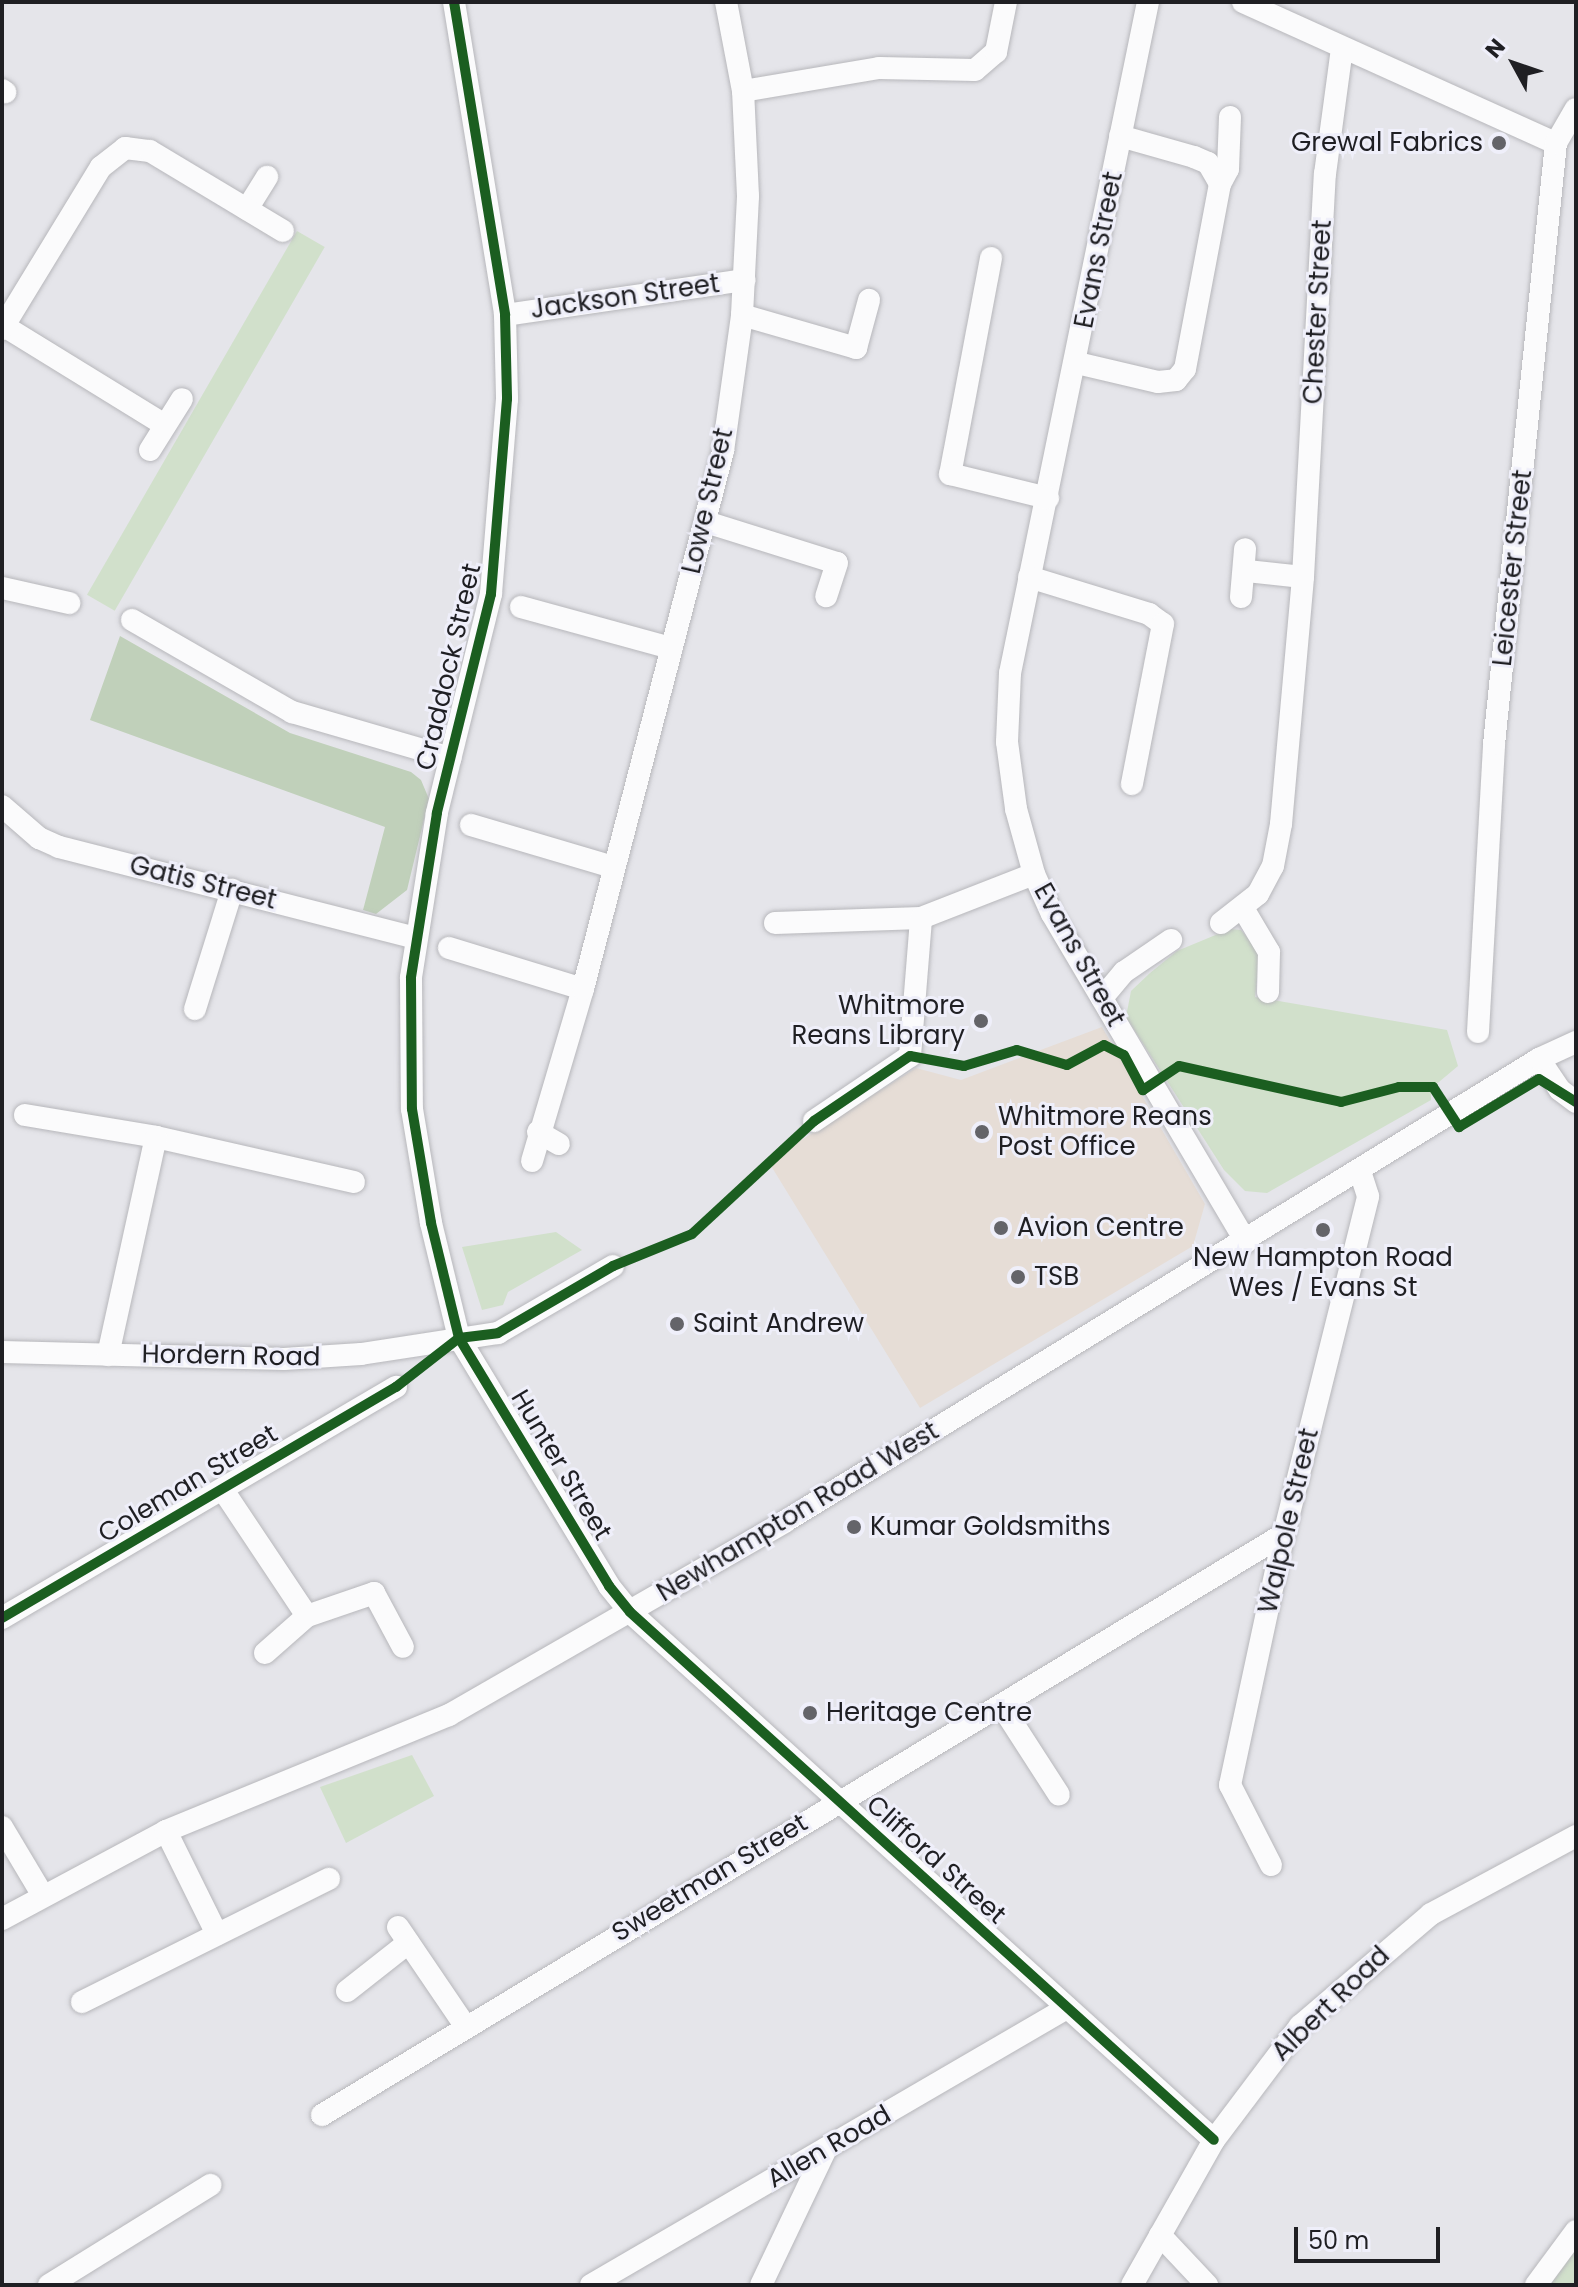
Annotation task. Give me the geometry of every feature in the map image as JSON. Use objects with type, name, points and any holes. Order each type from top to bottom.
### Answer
[{"type":"street","name":"Craddock Street","points":[[454,2],[505,315],[505,472],[498,547],[450,758],[411,978],[412,1109],[431,1223],[459,1338]]},
{"type":"street","name":"Lowe Street","points":[[532,1161],[538,1132],[583,989],[723,451],[742,315],[748,196],[743,91],[726,2]]},
{"type":"street","points":[[743,91],[879,68],[975,70],[996,52],[1006,2]]},
{"type":"street","name":"Evans Street","points":[[1148,2],[1077,363],[1010,673],[1007,742],[1016,809],[1034,874],[1102,998],[1246,1242]]},
{"type":"street","points":[[1243,2],[1556,143]]},
{"type":"street","name":"Chester Street","points":[[1221,923],[1244,910],[1273,866],[1281,824],[1303,577],[1325,174],[1342,48]]},
{"type":"street","name":"Leicester Street","points":[[1478,1032],[1494,744],[1556,143],[1576,109]]},
{"type":"street","points":[[1077,363],[1158,382],[1176,380],[1185,369],[1220,184],[1228,169],[1230,117]]},
{"type":"street","points":[[1120,136],[1208,163],[1220,184]]},
{"type":"street","points":[[165,425],[3,328],[101,167],[125,148],[150,151],[283,231]]},
{"type":"street","points":[[247,209],[267,177]]},
{"type":"street","points":[[991,258],[950,474],[1048,498]]},
{"type":"street","name":"Jackson Street","points":[[505,315],[744,280]]},
{"type":"street","points":[[742,315],[856,348],[869,300]]},
{"type":"street","points":[[150,450],[182,399]]},
{"type":"street","points":[[706,522],[837,563],[826,596]]},
{"type":"street","points":[[1241,597],[1246,560],[1303,577]]},
{"type":"street","points":[[1029,577],[1149,614],[1163,624],[1132,784]]},
{"type":"street","points":[[2,588],[69,603]]},
{"type":"street","points":[[521,607],[671,648]]},
{"type":"street","points":[[132,620],[292,712],[450,758]]},
{"type":"street","name":"Gatis Street","points":[[2,806],[48,843],[416,938]]},
{"type":"street","points":[[471,825],[613,867]]},
{"type":"street","points":[[775,923],[921,918],[1034,874]]},
{"type":"street","points":[[195,1009],[232,890]]},
{"type":"street","points":[[1244,910],[1269,952],[1268,992]]},
{"type":"street","points":[[814,1121],[910,1056],[921,918]]},
{"type":"street","points":[[1102,998],[1124,972],[1171,940]]},
{"type":"street","points":[[449,948],[583,989]]},
{"type":"street","name":"Newhampton Road West","points":[[2,1919],[42,1894],[166,1831],[449,1715],[630,1612],[1246,1242],[1539,1059],[1576,1042]]},
{"type":"street","points":[[1539,1059],[1560,1090],[1576,1102]]},
{"type":"street","points":[[25,1115],[156,1137],[354,1182]]},
{"type":"street","points":[[538,1132],[559,1144]]},
{"type":"street","points":[[108,1355],[156,1137]]},
{"type":"street","name":"Walpole Street","points":[[1271,1865],[1230,1785],[1284,1534],[1368,1196],[1360,1171]]},
{"type":"street","name":"Hordern Road","points":[[2,1352],[325,1358],[498,1333],[613,1266]]},
{"type":"street","name":"Hunter Street","points":[[459,1338],[609,1586],[630,1612]]},
{"type":"street","name":"Coleman Street","points":[[2,1618],[396,1387]]},
{"type":"street","points":[[223,1490],[307,1616]]},
{"type":"street","name":"Sweetman Street","points":[[322,2115],[838,1800],[1003,1708],[1284,1534]]},
{"type":"street","points":[[265,1653],[307,1616],[374,1593],[403,1647]]},
{"type":"street","name":"Clifford Street","points":[[630,1612],[1214,2140]]},
{"type":"street","points":[[1003,1708],[1059,1795]]},
{"type":"street","points":[[2,1827],[42,1894]]},
{"type":"street","points":[[166,1831],[217,1934]]},
{"type":"street","name":"Albert Road","points":[[1132,2285],[1214,2140],[1300,2026],[1382,1952],[1483,1882],[1576,1836]]},
{"type":"street","points":[[82,2002],[329,1879]]},
{"type":"street","points":[[347,1991],[403,1935],[466,2027]]},
{"type":"street","name":"Allen Road","points":[[591,2285],[1067,2008]]},
{"type":"street","points":[[761,2285],[826,2149]]},
{"type":"street","points":[[49,2285],[210,2185]]},
{"type":"street","points":[[1536,2285],[1576,2231]]},
{"type":"street","points":[[1160,2235],[1207,2285]]},
{"type":"shaded area","name":"Avion Centre","points":[[1102,1027],[1205,1204],[1193,1246],[920,1408],[768,1161],[916,1068],[961,1080]]},
{"type":"green space","points":[[297,231],[325,247],[115,611],[87,595]]},
{"type":"green space","points":[[120,636],[290,733],[411,772],[421,780],[429,799],[407,890],[376,914],[363,910],[385,827],[90,720]]},
{"type":"green space","points":[[1230,929],[1241,930],[1260,953],[1255,997],[1447,1030],[1458,1066],[1433,1087],[1431,1083],[1431,1100],[1267,1193],[1245,1191],[1224,1170],[1126,1017],[1131,991],[1150,973],[1177,951]]},
{"type":"green space","points":[[556,1232],[582,1250],[508,1292],[503,1305],[482,1310],[462,1247]]},
{"type":"green space","points":[[412,1755],[434,1796],[346,1843],[320,1787]]},
{"type":"green space","points":[[1576,2250],[1576,2285],[1550,2285]]},
{"type":"cycle path","points":[[454,2],[505,315],[507,399],[491,594],[437,813],[411,978],[412,1109],[431,1223],[459,1338],[609,1586],[630,1612],[1214,2140]]},
{"type":"cycle path","points":[[459,1338],[498,1333],[613,1266],[692,1234],[814,1121],[910,1056],[964,1066],[1017,1050],[1067,1065],[1104,1045],[1124,1055],[1143,1090],[1179,1066],[1341,1102],[1399,1087],[1433,1087],[1459,1127],[1539,1079],[1576,1102]]},
{"type":"cycle path","points":[[2,1618],[396,1387],[459,1338]]},
{"type":"place","name":"Grewal Fabrics","points":[[1499,143]]},
{"type":"place","name":"Whitmore Reans Library","points":[[981,1021]]},
{"type":"place","name":"Whitmore Reans Post Office","points":[[982,1132]]},
{"type":"place","name":"Avion Centre","points":[[1001,1228]]},
{"type":"place","name":"New Hampton Road Wes / Evans St","points":[[1323,1230]]},
{"type":"place","name":"TSB","points":[[1018,1277]]},
{"type":"place","name":"Saint Andrew","points":[[677,1324]]},
{"type":"place","name":"Kumar Goldsmiths","points":[[854,1527]]},
{"type":"place","name":"Heritage Centre","points":[[810,1713]]}]
